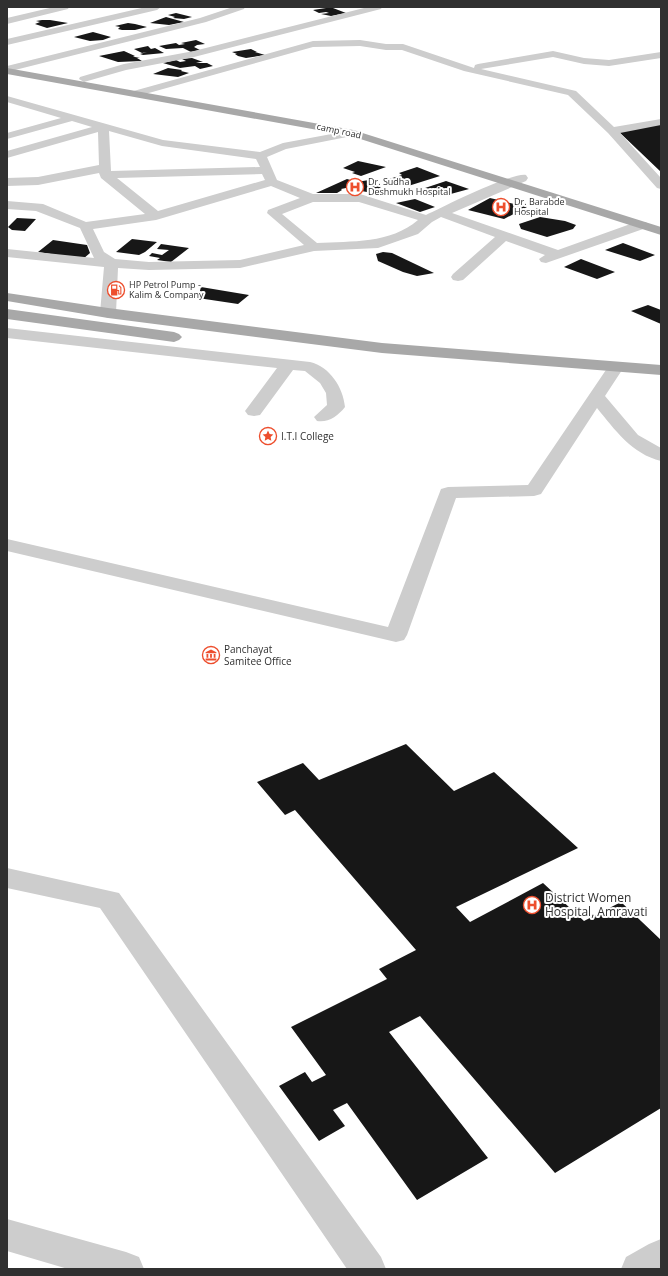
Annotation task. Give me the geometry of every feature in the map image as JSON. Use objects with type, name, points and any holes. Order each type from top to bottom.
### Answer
[{"type":"main road","name":"camp road","points":[[9,68],[84,80],[139,92],[362,129],[400,139],[661,222]]},
{"type":"main road","name":"camp road","points":[[9,68],[353,133],[661,231]]},
{"type":"main road","points":[[7,296],[108,313],[382,348],[607,381],[661,370]]},
{"type":"main road","points":[[8,314],[28,300]]},
{"type":"main road","points":[[94,327],[108,313]]},
{"type":"main road","points":[[8,314],[94,327],[380,362],[607,381],[661,384]]},
{"type":"street","points":[[7,21],[65,7]]},
{"type":"street","points":[[7,42],[157,7]]},
{"type":"street","points":[[9,68],[203,20],[241,7]]},
{"type":"street","points":[[84,80],[124,67],[194,54],[378,7]]},
{"type":"street","points":[[210,10],[225,13]]},
{"type":"street","points":[[7,16],[17,18]]},
{"type":"street","points":[[203,20],[217,24]]},
{"type":"street","points":[[238,31],[258,38]]},
{"type":"street","points":[[277,34],[313,44]]},
{"type":"street","points":[[139,92],[313,44],[360,43],[386,47],[403,47],[467,69],[572,94],[612,131],[661,185]]},
{"type":"street","points":[[467,69],[553,54],[584,61],[608,63],[661,55]]},
{"type":"street","points":[[7,99],[162,143],[261,156],[283,146],[353,133]]},
{"type":"street","points":[[10,111],[30,106]]},
{"type":"street","points":[[7,136],[71,118]]},
{"type":"street","points":[[612,131],[661,122]]},
{"type":"street","points":[[7,154],[103,127]]},
{"type":"street","points":[[103,127],[105,171],[156,216]]},
{"type":"street","points":[[261,156],[272,182]]},
{"type":"street","points":[[7,182],[33,185],[105,171],[267,170]]},
{"type":"street","points":[[7,253],[68,260],[149,266],[240,264],[314,246],[378,244],[413,231],[427,219],[522,178]]},
{"type":"street","points":[[7,205],[38,207],[85,226],[156,216],[272,182],[311,198]]},
{"type":"street","points":[[314,246],[273,213],[311,198],[360,198],[427,219]]},
{"type":"street","points":[[441,213],[504,236],[553,257],[641,225]]},
{"type":"street","points":[[85,226],[98,254],[112,263]]},
{"type":"street","points":[[458,276],[504,236]]},
{"type":"street","points":[[108,313],[112,263]]},
{"type":"street","points":[[7,333],[310,367],[329,381],[336,395],[336,407],[323,417]]},
{"type":"street","points":[[254,411],[288,365]]},
{"type":"street","points":[[607,381],[632,439],[661,456]]},
{"type":"street","points":[[7,545],[396,635],[448,493],[534,490],[607,381]]},
{"type":"street","points":[[7,878],[109,900],[368,1269]]},
{"type":"street","points":[[7,1235],[126,1269]]},
{"type":"street","points":[[639,1269],[661,1256]]},
{"type":"building","points":[[333,8],[346,13],[331,16],[321,14],[329,13],[326,12],[319,13],[313,10]]},
{"type":"building","points":[[176,13],[192,17],[184,19],[173,18],[175,17],[168,15]]},
{"type":"building","points":[[166,17],[184,22],[169,25],[150,23]]},
{"type":"building","points":[[42,20],[68,23],[47,28],[35,24],[40,22],[36,21]]},
{"type":"building","points":[[128,23],[147,27],[135,30],[122,30],[118,29],[120,27],[115,26]]},
{"type":"building","points":[[93,32],[111,37],[103,40],[90,41],[74,37]]},
{"type":"building","points":[[196,40],[205,44],[197,45],[194,47],[200,50],[191,52],[183,48],[166,49],[159,46],[176,43],[179,45],[185,44],[181,43]]},
{"type":"building","points":[[148,46],[151,49],[155,48],[164,53],[143,55],[140,54],[147,52],[142,53],[134,49]]},
{"type":"building","points":[[251,49],[265,55],[246,58],[238,56],[232,52]]},
{"type":"building","points":[[124,51],[140,58],[137,58],[142,61],[118,62],[99,56]]},
{"type":"building","points":[[192,58],[203,62],[196,62],[207,63],[213,66],[200,69],[195,66],[180,68],[163,63],[176,60],[180,62],[186,61],[182,59]]},
{"type":"building","points":[[168,68],[182,70],[181,71],[189,73],[178,77],[153,74]]},
{"type":"building","points":[[661,124],[661,172],[617,130]]},
{"type":"building","points":[[358,161],[386,167],[361,176],[352,173],[355,172],[343,168]]},
{"type":"building","points":[[417,167],[440,176],[405,187],[386,180],[402,175],[399,173]]},
{"type":"building","points":[[347,179],[357,182],[369,180],[377,182],[371,185],[381,187],[378,189],[384,190],[372,193],[346,188],[341,189],[342,190],[337,193],[316,193]]},
{"type":"building","points":[[446,181],[469,189],[447,195],[425,188]]},
{"type":"building","points":[[490,198],[527,207],[504,219],[468,210]]},
{"type":"building","points":[[415,199],[435,207],[420,212],[396,203]]},
{"type":"building","points":[[540,217],[565,221],[576,225],[573,229],[547,237],[521,229],[519,224]]},
{"type":"building","points":[[17,218],[36,219],[25,231],[12,230],[8,227]]},
{"type":"building","points":[[132,239],[157,242],[139,255],[116,252]]},
{"type":"building","points":[[53,240],[87,245],[90,253],[83,259],[38,252]]},
{"type":"building","points":[[623,243],[655,255],[640,261],[605,250]]},
{"type":"building","points":[[161,244],[189,248],[171,262],[157,260],[160,258],[149,256],[152,253],[162,255],[169,250],[157,249]]},
{"type":"building","points":[[383,252],[392,253],[434,273],[417,276],[403,272],[378,261],[376,254]]},
{"type":"building","points":[[581,259],[615,272],[597,279],[564,267]]},
{"type":"building","points":[[201,287],[249,295],[238,304],[198,298]]},
{"type":"building","points":[[648,305],[661,310],[661,324],[631,311]]},
{"type":"building","points":[[406,744],[454,791],[494,772],[578,848],[456,907],[470,922],[543,883],[584,921],[621,902],[661,940],[661,1108],[555,1173],[420,1016],[389,1032],[488,1158],[417,1200],[347,1103],[333,1110],[345,1126],[319,1141],[279,1086],[305,1072],[312,1082],[326,1075],[291,1027],[387,979],[379,969],[416,950],[295,810],[285,815],[257,782],[303,763],[319,780]]},
{"type":"place","name":"Dr. Sudha Deshmukh Hospital","points":[[355,187]]},
{"type":"place","name":"Dr. Barabde Hospital","points":[[501,207]]},
{"type":"place","name":"HP Petrol Pump - Kalim & Company","points":[[116,290]]},
{"type":"place","name":"I.T.I College","points":[[268,436]]},
{"type":"place","name":"Panchayat Samitee Office","points":[[211,655]]},
{"type":"place","name":"District Women Hospital, Amravati","points":[[532,905]]}]
